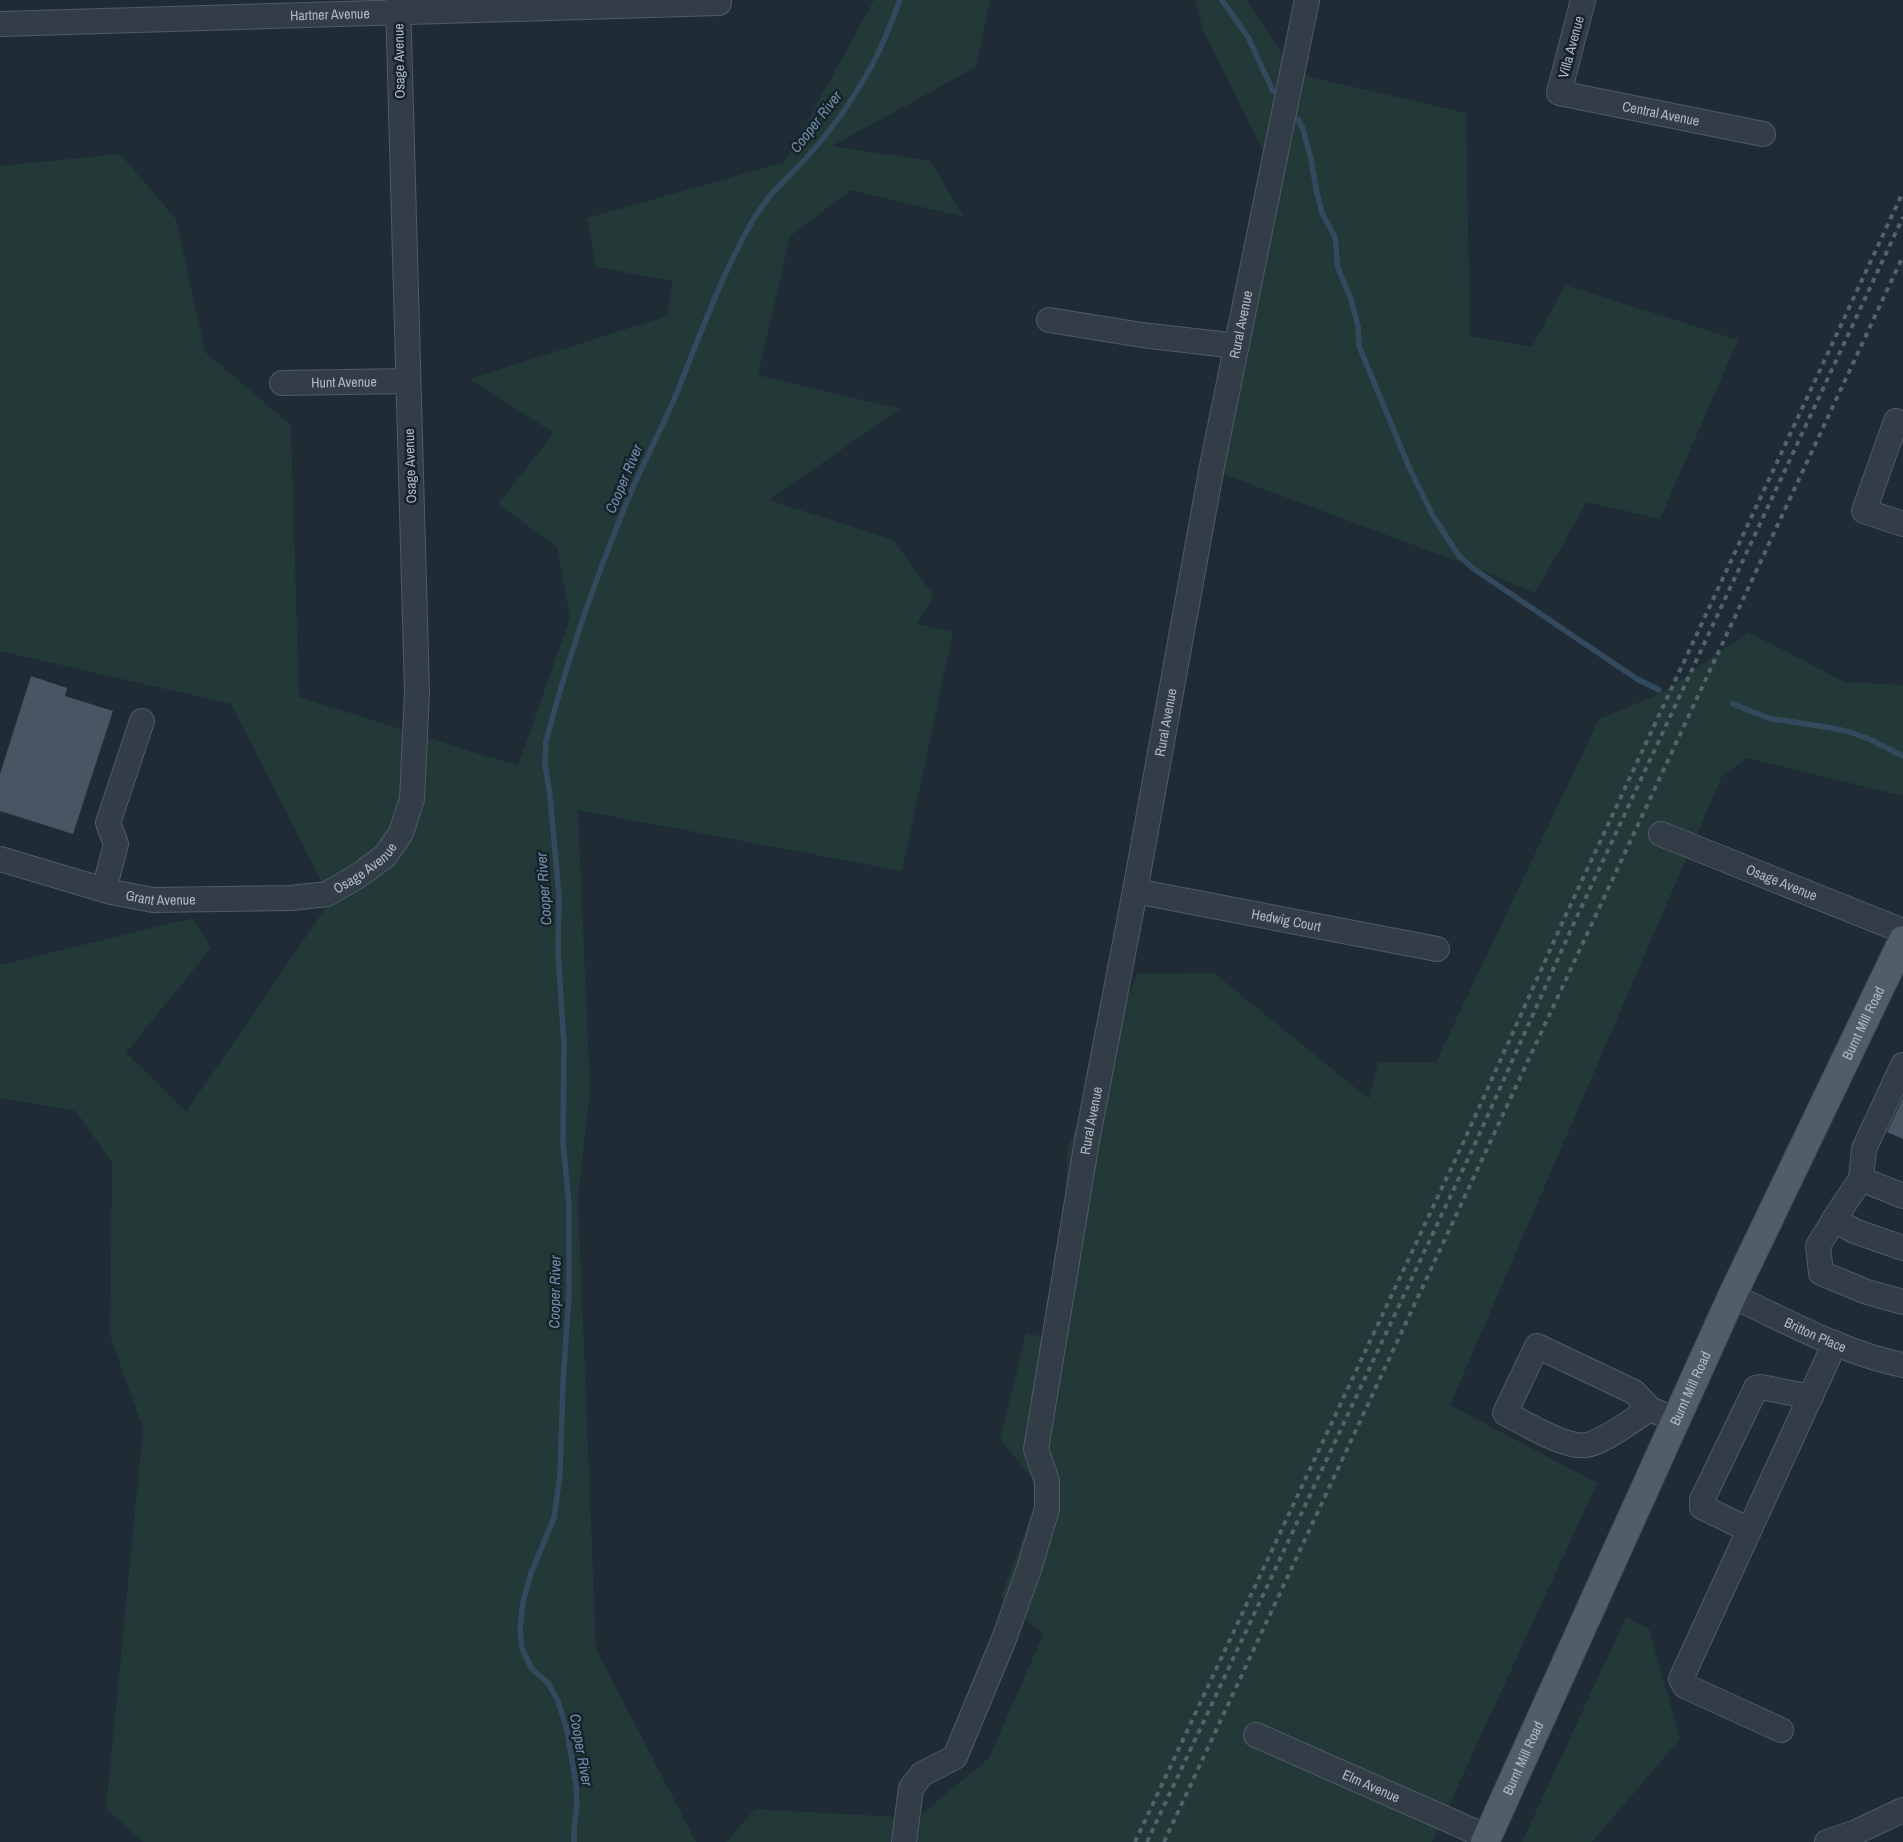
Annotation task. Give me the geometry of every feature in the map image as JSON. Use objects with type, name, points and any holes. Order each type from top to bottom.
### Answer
[{"type":"main road","name":"Burnt Mill Road","points":[[1486,1840],[1732,1296],[1903,940]]},
{"type":"street","name":"Rural Avenue","points":[[904,1842],[911,1788],[922,1774],[955,1758],[1004,1639],[1029,1569],[1047,1509],[1047,1481],[1036,1449],[1087,1141],[1135,891],[1212,466],[1307,0]]},
{"type":"street","name":"Villa Avenue","points":[[1558,93],[1583,0]]},
{"type":"street","name":"Hartner Avenue","points":[[0,24],[398,6],[719,3]]},
{"type":"street","name":"Osage Avenue","points":[[327,894],[358,876],[385,856],[401,833],[412,799],[417,692],[398,6]]},
{"type":"street","name":"Central Avenue","points":[[1558,93],[1763,134]]},
{"type":"street","points":[[1049,320],[1142,335],[1236,346]]},
{"type":"street","name":"Hunt Avenue","points":[[282,383],[408,381]]},
{"type":"street","points":[[1896,421],[1864,511],[1903,524]]},
{"type":"street","points":[[104,890],[116,844],[108,823],[142,721]]},
{"type":"street","name":"Osage Avenue","points":[[1662,834],[1903,931]]},
{"type":"street","name":"Grant Avenue","points":[[0,859],[104,890],[153,900],[291,898],[327,894]]},
{"type":"street","name":"Hedwig Court","points":[[1135,891],[1437,949]]},
{"type":"street","points":[[1903,1065],[1864,1149],[1861,1179],[1818,1246],[1820,1273],[1867,1292],[1903,1302]]},
{"type":"street","points":[[1861,1179],[1903,1196]]},
{"type":"street","points":[[1834,1219],[1854,1231],[1903,1248]]},
{"type":"street","name":"Britton Place","points":[[1732,1296],[1835,1343],[1903,1365]]},
{"type":"street","points":[[1781,1730],[1685,1686],[1681,1679],[1835,1343]]},
{"type":"street","points":[[1650,1409],[1597,1442],[1585,1446],[1569,1445],[1505,1414],[1537,1346],[1634,1392],[1650,1409],[1676,1420]]},
{"type":"street","points":[[1749,1530],[1702,1507],[1702,1500],[1756,1388],[1761,1387],[1811,1397]]},
{"type":"street","name":"Elm Avenue","points":[[1256,1735],[1486,1840]]},
{"type":"street","points":[[1827,1842],[1854,1833],[1903,1810]]},
{"type":"green space","points":[[874,0],[990,0],[976,67],[832,146],[930,161],[964,217],[851,190],[790,236],[758,375],[900,409],[769,500],[893,540],[934,596],[917,624],[953,632],[902,871],[578,810],[590,1090],[578,1198],[596,1649],[696,1842],[144,1842],[106,1809],[143,1429],[110,1335],[112,1163],[76,1111],[0,1098],[0,965],[193,918],[211,948],[126,1053],[186,1112],[331,900],[231,704],[0,651],[0,166],[120,154],[176,219],[205,352],[291,425],[299,697],[518,766],[570,618],[557,547],[498,504],[554,433],[470,379],[667,316],[673,281],[596,267],[587,218],[785,162]]},
{"type":"green space","points":[[1195,0],[1247,0],[1294,73],[1466,113],[1470,336],[1532,347],[1565,285],[1738,340],[1660,519],[1587,502],[1535,593],[1486,572],[1215,471],[1274,173],[1203,30]]},
{"type":"green space","points":[[1748,632],[1845,682],[1903,685],[1903,796],[1747,758],[1722,776],[1450,1405],[1597,1483],[1432,1842],[726,1842],[755,1809],[917,1818],[989,1758],[1043,1635],[1001,1597],[1041,1488],[1000,1440],[1026,1333],[1052,1339],[1061,1265],[1068,1148],[1137,974],[1214,973],[1369,1099],[1378,1062],[1436,1062],[1599,719],[1660,694]]},
{"type":"green space","points":[[1626,1617],[1649,1629],[1680,1739],[1592,1842],[1522,1842]]},
{"type":"building","points":[[31,676],[67,688],[65,696],[113,711],[73,834],[0,811],[0,774]]},
{"type":"building","points":[[1903,1098],[1903,1139],[1887,1132]]},
{"type":"waterway","name":"Cooper River","points":[[574,1842],[577,1806],[576,1784],[567,1730],[558,1701],[548,1683],[532,1669],[522,1649],[520,1630],[523,1602],[531,1573],[554,1518],[560,1474],[563,1383],[569,1295],[569,1204],[563,1142],[564,1043],[558,952],[559,896],[550,796],[545,764],[546,741],[573,648],[605,557],[634,485],[673,402],[730,264],[753,220],[765,202],[815,148],[853,97],[876,58],[900,0]]},
{"type":"waterway","points":[[1222,0],[1248,37],[1273,91]]},
{"type":"waterway","points":[[1298,119],[1303,129],[1311,159],[1322,213],[1335,237],[1338,268],[1351,299],[1358,326],[1359,346],[1409,467],[1433,516],[1459,556],[1474,569],[1637,679],[1659,690]]},
{"type":"waterway","points":[[1733,704],[1768,718],[1850,732],[1903,756]]},
{"type":"railway","points":[[1135,1842],[1464,1141],[1564,919],[1903,192]]},
{"type":"railway","points":[[1147,1842],[1474,1146],[1574,923],[1903,217]]},
{"type":"railway","points":[[1164,1842],[1903,256]]}]
